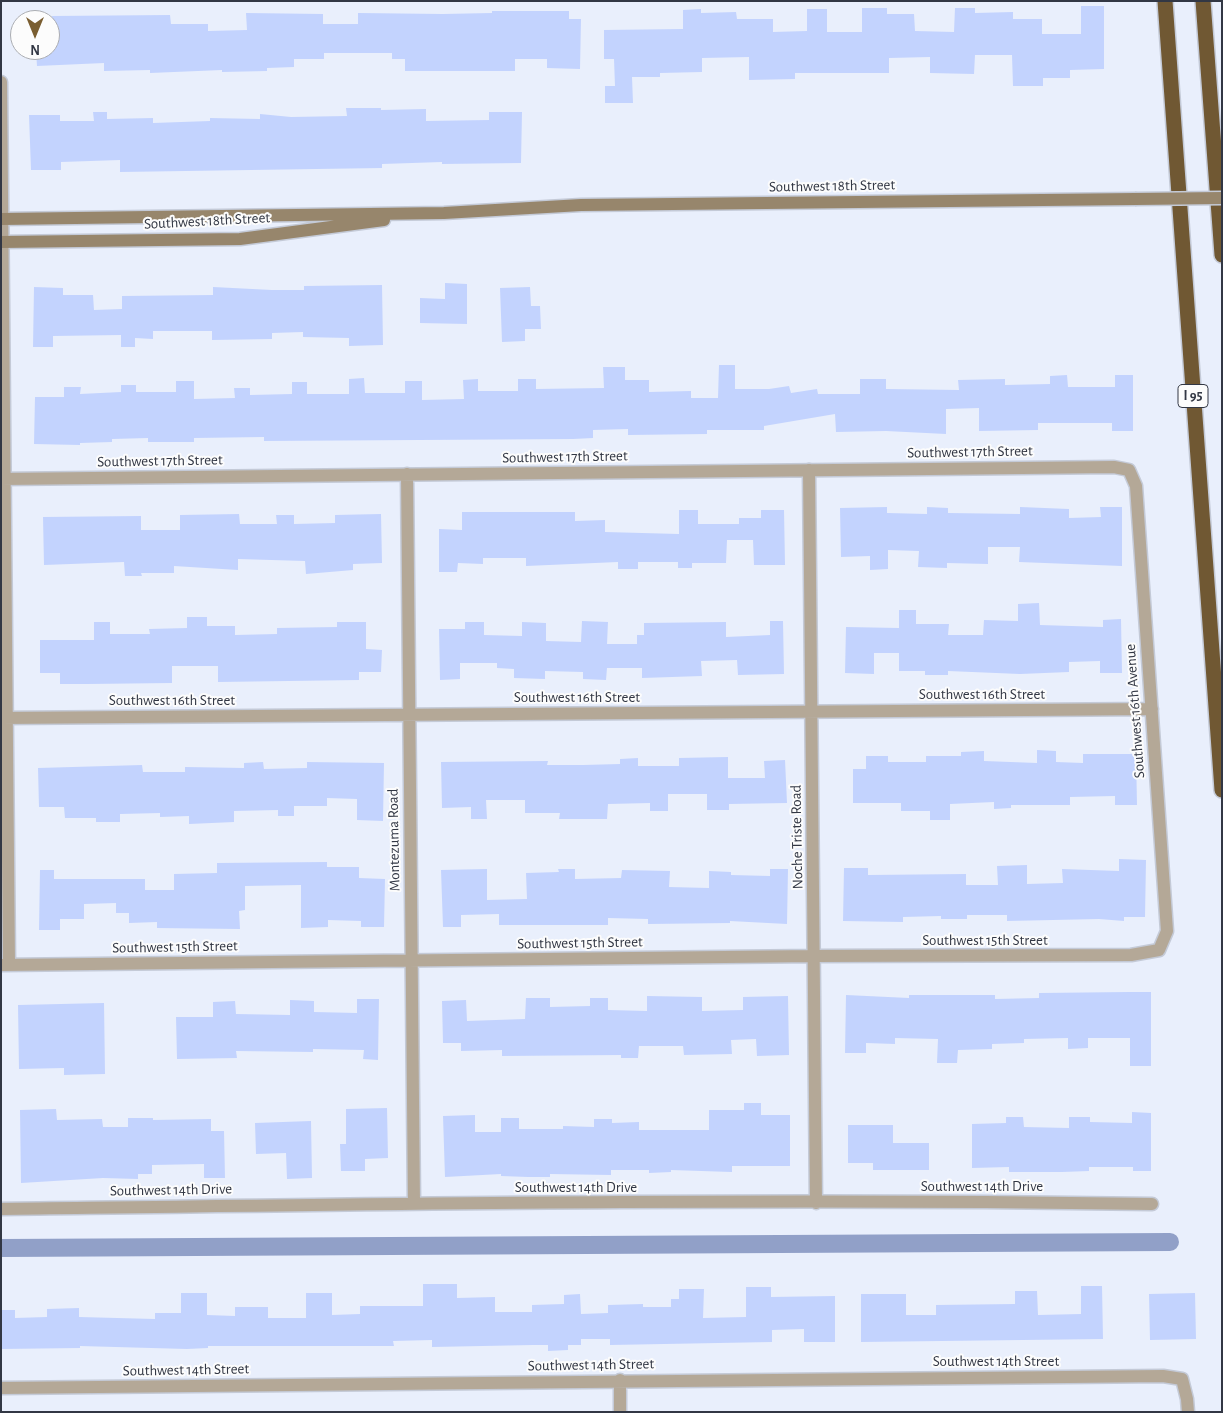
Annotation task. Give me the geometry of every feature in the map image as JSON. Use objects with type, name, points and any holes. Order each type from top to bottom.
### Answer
[{"type":"highway","name":"I 95","points":[[1165,1],[1222,790]]},
{"type":"highway","points":[[1203,1],[1222,255]]},
{"type":"main road","name":"Southwest 18th Street","points":[[2,218],[444,213],[581,205],[1222,198]]},
{"type":"main road","name":"Southwest 18th Street","points":[[2,242],[240,239],[444,213]]},
{"type":"street","points":[[1,82],[5,965]]},
{"type":"street","name":"Southwest 17th Street","points":[[3,479],[1114,467],[1129,470]]},
{"type":"street","name":"Noche Triste Road","points":[[810,470],[816,1202]]},
{"type":"street","name":"Southwest 16th Avenue","points":[[1129,470],[1136,486],[1167,931],[1159,950]]},
{"type":"street","name":"Montezuma Road","points":[[407,474],[414,1204]]},
{"type":"street","name":"Southwest 16th Street","points":[[4,718],[1152,709]]},
{"type":"street","name":"Southwest 15th Street","points":[[5,965],[814,956],[1131,955],[1159,950]]},
{"type":"street","name":"Southwest 14th Drive","points":[[1,1209],[816,1202],[1152,1204]]},
{"type":"street","name":"Southwest 14th Street","points":[[1,1388],[620,1380],[1164,1376],[1182,1380],[1188,1412]]},
{"type":"street","points":[[620,1380],[620,1412]]},
{"type":"building","points":[[1081,6],[1104,6],[1104,69],[1070,70],[1070,78],[1043,78],[1043,86],[1013,86],[1012,55],[975,55],[974,74],[930,73],[930,57],[889,58],[889,73],[795,73],[795,79],[749,80],[749,57],[702,58],[702,72],[660,73],[660,77],[632,77],[633,103],[605,103],[605,86],[615,86],[614,59],[604,59],[604,30],[683,29],[683,10],[701,9],[701,13],[736,12],[737,19],[773,19],[773,32],[807,31],[807,9],[827,9],[827,32],[862,32],[862,8],[887,8],[887,14],[914,14],[915,31],[954,32],[955,8],[975,8],[975,13],[1013,12],[1013,19],[1042,19],[1042,34],[1081,34]]},
{"type":"building","points":[[492,11],[569,11],[569,19],[581,19],[580,69],[547,68],[547,59],[515,59],[515,71],[405,71],[405,59],[392,59],[392,53],[324,53],[324,59],[294,59],[294,67],[267,68],[267,71],[222,72],[222,70],[150,73],[150,70],[104,71],[104,63],[37,66],[37,60],[60,60],[60,16],[170,15],[171,24],[208,24],[208,31],[247,30],[246,13],[323,14],[323,24],[358,24],[358,13],[492,13]]},
{"type":"building","points":[[346,108],[381,108],[381,110],[426,109],[426,121],[489,120],[489,112],[522,112],[521,163],[442,164],[442,162],[382,164],[382,168],[120,172],[120,160],[61,162],[61,170],[31,170],[29,115],[60,115],[60,121],[94,121],[93,112],[107,112],[107,119],[153,118],[153,123],[210,121],[210,118],[260,119],[260,114],[291,117],[347,116]]},
{"type":"building","points":[[445,283],[467,284],[467,324],[420,323],[420,298],[445,299]]},
{"type":"building","points":[[382,285],[383,345],[349,346],[349,338],[303,337],[303,332],[272,333],[272,339],[212,340],[212,331],[153,331],[153,339],[135,338],[135,347],[121,347],[121,335],[53,336],[53,347],[33,347],[34,287],[63,288],[63,295],[93,295],[94,310],[122,309],[122,296],[213,295],[213,287],[304,290],[304,286]]},
{"type":"building","points":[[530,287],[531,306],[540,306],[541,329],[525,329],[525,341],[502,342],[500,288]]},
{"type":"building","points":[[719,365],[735,365],[735,389],[769,389],[789,386],[791,393],[817,389],[818,394],[860,394],[860,379],[886,379],[886,389],[959,390],[958,380],[1005,379],[1005,385],[1050,384],[1050,376],[1067,375],[1068,387],[1115,387],[1115,375],[1133,375],[1133,431],[1112,431],[1112,423],[1038,423],[1038,430],[979,431],[979,408],[946,409],[946,434],[886,431],[836,432],[835,414],[764,426],[764,430],[707,430],[707,434],[628,435],[628,429],[593,430],[593,438],[573,439],[264,441],[264,437],[194,438],[194,442],[148,442],[148,438],[112,439],[112,442],[80,443],[80,445],[34,444],[35,397],[64,397],[64,387],[81,387],[80,394],[121,392],[121,385],[136,385],[136,392],[176,392],[176,381],[194,381],[194,399],[235,398],[234,388],[250,388],[250,395],[292,394],[292,382],[307,382],[307,394],[349,394],[349,379],[364,378],[365,393],[405,393],[405,381],[422,381],[422,400],[464,399],[463,380],[478,379],[478,391],[518,391],[518,379],[536,379],[536,389],[604,388],[603,367],[625,367],[625,380],[649,380],[649,392],[691,391],[691,398],[718,398]]},
{"type":"building","points":[[887,507],[887,513],[927,514],[927,507],[948,508],[948,513],[1020,514],[1020,507],[1069,509],[1069,518],[1101,517],[1100,507],[1122,507],[1122,566],[1019,562],[1020,547],[988,547],[988,564],[947,563],[947,568],[918,567],[919,551],[888,550],[888,569],[870,570],[870,556],[841,557],[840,508]]},
{"type":"building","points":[[679,510],[698,510],[698,524],[739,524],[739,518],[761,518],[761,510],[784,510],[785,565],[754,565],[753,540],[727,540],[726,563],[692,563],[692,568],[678,568],[678,562],[638,562],[638,569],[618,569],[618,562],[526,566],[526,558],[483,558],[483,564],[458,563],[457,572],[439,572],[439,529],[462,530],[462,512],[575,512],[575,521],[605,520],[605,532],[679,534]]},
{"type":"building","points":[[239,514],[240,524],[277,524],[276,515],[294,515],[294,524],[335,523],[335,515],[381,514],[382,563],[353,564],[353,570],[306,574],[305,561],[238,559],[238,570],[174,566],[174,573],[141,573],[142,576],[125,576],[124,562],[44,565],[43,517],[141,516],[141,530],[180,530],[180,515]]},
{"type":"building","points":[[1039,603],[1040,625],[1103,627],[1103,620],[1121,619],[1122,673],[1100,673],[1100,661],[1069,662],[1069,672],[1020,674],[948,671],[948,675],[925,675],[925,671],[899,671],[899,653],[874,653],[874,674],[845,673],[846,627],[899,628],[899,610],[916,610],[916,624],[949,624],[948,635],[983,635],[984,620],[1018,621],[1018,604]]},
{"type":"building","points":[[187,617],[207,617],[207,626],[235,626],[235,635],[277,634],[277,628],[337,627],[337,622],[366,622],[366,649],[382,650],[381,672],[359,672],[359,680],[218,682],[218,666],[172,666],[172,683],[87,684],[60,684],[60,673],[40,673],[40,640],[94,640],[94,622],[110,622],[110,634],[150,634],[149,629],[187,628]]},
{"type":"building","points":[[582,621],[608,622],[607,644],[637,644],[637,635],[644,635],[644,623],[726,622],[726,637],[770,635],[770,621],[783,621],[784,674],[738,675],[737,660],[701,661],[702,676],[642,678],[642,668],[607,668],[606,680],[583,679],[583,672],[545,671],[545,679],[514,678],[514,669],[497,668],[497,663],[460,663],[460,679],[440,680],[439,629],[465,629],[465,622],[484,622],[484,635],[522,636],[522,622],[546,623],[546,641],[581,642]]},
{"type":"building","points":[[1037,750],[1056,751],[1056,762],[1083,763],[1083,754],[1136,754],[1137,805],[1115,805],[1115,796],[1070,797],[1070,805],[1011,805],[1011,808],[994,809],[994,802],[950,804],[950,820],[930,820],[930,811],[901,811],[901,803],[853,803],[853,769],[866,769],[866,756],[888,756],[888,762],[926,762],[926,756],[961,756],[961,752],[984,751],[984,761],[1037,763]]},
{"type":"building","points":[[728,757],[728,778],[765,778],[764,761],[785,760],[787,803],[729,804],[729,810],[707,810],[707,794],[668,794],[668,811],[650,811],[650,803],[608,804],[607,819],[559,819],[560,813],[525,813],[525,800],[486,800],[487,819],[471,819],[471,807],[442,808],[441,762],[548,761],[547,765],[583,765],[620,764],[620,759],[638,758],[638,766],[679,766],[679,758]]},
{"type":"building","points":[[263,762],[264,769],[307,768],[307,762],[384,763],[383,821],[357,820],[357,799],[327,798],[327,806],[294,806],[294,816],[278,816],[278,810],[234,811],[234,822],[189,824],[189,816],[160,817],[160,813],[120,814],[120,822],[96,822],[96,818],[65,818],[64,807],[39,807],[38,768],[142,765],[143,772],[185,772],[185,767],[244,768],[244,763]]},
{"type":"building","points":[[1119,859],[1146,860],[1145,917],[1124,917],[1124,921],[1099,919],[1007,921],[1007,915],[967,915],[967,919],[941,919],[941,916],[903,917],[903,922],[843,921],[844,868],[868,868],[868,875],[966,874],[966,885],[998,885],[997,866],[1027,865],[1027,884],[1063,883],[1062,869],[1119,871]]},
{"type":"building","points":[[327,862],[327,867],[359,867],[359,878],[385,879],[384,927],[361,927],[361,921],[328,920],[328,927],[301,928],[301,885],[245,886],[245,910],[239,911],[240,929],[157,928],[157,922],[129,923],[129,913],[116,913],[116,903],[84,904],[84,919],[60,919],[60,930],[39,930],[40,870],[54,870],[54,879],[145,879],[145,890],[174,890],[174,874],[217,873],[217,863]]},
{"type":"building","points":[[487,869],[487,900],[527,899],[526,873],[559,872],[558,869],[575,869],[575,879],[621,878],[622,870],[670,871],[669,887],[709,888],[709,871],[731,872],[731,875],[770,876],[770,869],[788,869],[787,924],[730,921],[730,923],[648,924],[648,919],[608,918],[608,925],[499,925],[499,914],[461,915],[461,927],[443,927],[441,870]]},
{"type":"building","points":[[1151,992],[1151,1066],[1130,1066],[1130,1038],[1088,1038],[1088,1048],[1068,1049],[1068,1038],[1024,1039],[1024,1043],[992,1044],[992,1049],[958,1050],[957,1063],[937,1063],[938,1039],[895,1038],[895,1044],[866,1043],[866,1053],[845,1053],[846,995],[909,998],[909,995],[995,995],[995,999],[1039,998],[1039,993]]},
{"type":"building","points":[[647,996],[702,997],[702,1011],[743,1010],[743,997],[788,996],[789,1055],[757,1056],[756,1039],[731,1040],[732,1054],[684,1055],[683,1046],[639,1046],[638,1058],[621,1058],[621,1055],[502,1056],[502,1050],[461,1051],[461,1043],[443,1043],[442,1001],[466,1000],[467,1021],[525,1019],[526,998],[550,998],[550,1007],[590,1006],[590,998],[608,998],[608,1010],[647,1011]]},
{"type":"building","points":[[357,999],[379,999],[378,1060],[363,1059],[364,1050],[313,1049],[313,1052],[236,1051],[237,1058],[177,1059],[176,1017],[213,1017],[213,1002],[235,1001],[236,1014],[290,1015],[290,1000],[314,1001],[314,1012],[357,1013]]},
{"type":"building","points":[[104,1003],[105,1074],[64,1075],[64,1068],[19,1069],[18,1005]]},
{"type":"building","points":[[744,1103],[761,1103],[761,1115],[790,1115],[790,1166],[732,1166],[732,1172],[671,1170],[671,1172],[649,1173],[649,1170],[611,1170],[611,1175],[550,1174],[550,1177],[528,1177],[501,1176],[501,1174],[445,1177],[443,1116],[475,1115],[475,1132],[501,1132],[501,1118],[519,1118],[519,1129],[563,1129],[563,1126],[594,1127],[594,1119],[612,1119],[612,1123],[639,1122],[639,1130],[709,1130],[709,1110],[744,1110]]},
{"type":"building","points":[[387,1108],[388,1158],[365,1159],[365,1171],[341,1171],[340,1144],[346,1144],[346,1109]]},
{"type":"building","points":[[56,1109],[57,1120],[102,1119],[103,1127],[128,1127],[128,1118],[153,1118],[153,1120],[211,1119],[211,1131],[224,1131],[225,1178],[204,1178],[204,1164],[152,1165],[152,1174],[138,1174],[138,1179],[103,1178],[21,1183],[20,1110]]},
{"type":"building","points":[[1132,1112],[1151,1113],[1151,1171],[1133,1171],[1133,1167],[1089,1167],[1089,1171],[1062,1172],[1009,1172],[1009,1167],[972,1168],[972,1124],[1006,1123],[1006,1117],[1023,1117],[1024,1127],[1069,1128],[1069,1117],[1090,1117],[1090,1122],[1132,1123]]},
{"type":"building","points":[[311,1121],[312,1178],[287,1179],[286,1153],[256,1154],[255,1123]]},
{"type":"building","points":[[848,1125],[893,1125],[893,1143],[929,1143],[929,1170],[873,1170],[873,1163],[848,1163]]},
{"type":"building","points":[[423,1284],[457,1284],[457,1298],[495,1297],[495,1312],[532,1312],[532,1305],[564,1304],[564,1295],[580,1294],[581,1314],[608,1313],[608,1305],[643,1304],[643,1307],[671,1307],[671,1299],[679,1299],[679,1289],[704,1289],[703,1318],[746,1317],[746,1287],[771,1287],[771,1297],[835,1296],[835,1342],[804,1342],[804,1329],[772,1330],[772,1342],[610,1345],[610,1339],[581,1339],[581,1345],[568,1345],[568,1350],[548,1351],[548,1345],[432,1347],[432,1340],[393,1341],[394,1346],[208,1346],[208,1348],[187,1349],[80,1346],[80,1348],[1,1349],[1,1310],[15,1310],[15,1318],[47,1317],[47,1309],[79,1308],[79,1317],[155,1319],[155,1313],[181,1313],[181,1293],[207,1293],[207,1315],[235,1316],[235,1307],[268,1307],[268,1318],[306,1318],[306,1293],[332,1293],[332,1315],[360,1314],[360,1306],[423,1306]]},
{"type":"building","points":[[1081,1286],[1102,1286],[1103,1339],[861,1342],[861,1294],[906,1294],[906,1315],[936,1315],[936,1305],[1015,1304],[1015,1291],[1037,1291],[1038,1315],[1081,1314]]},
{"type":"building","points":[[1195,1293],[1196,1339],[1150,1340],[1149,1294]]},
{"type":"waterway","points":[[1,1248],[1170,1242]]}]
